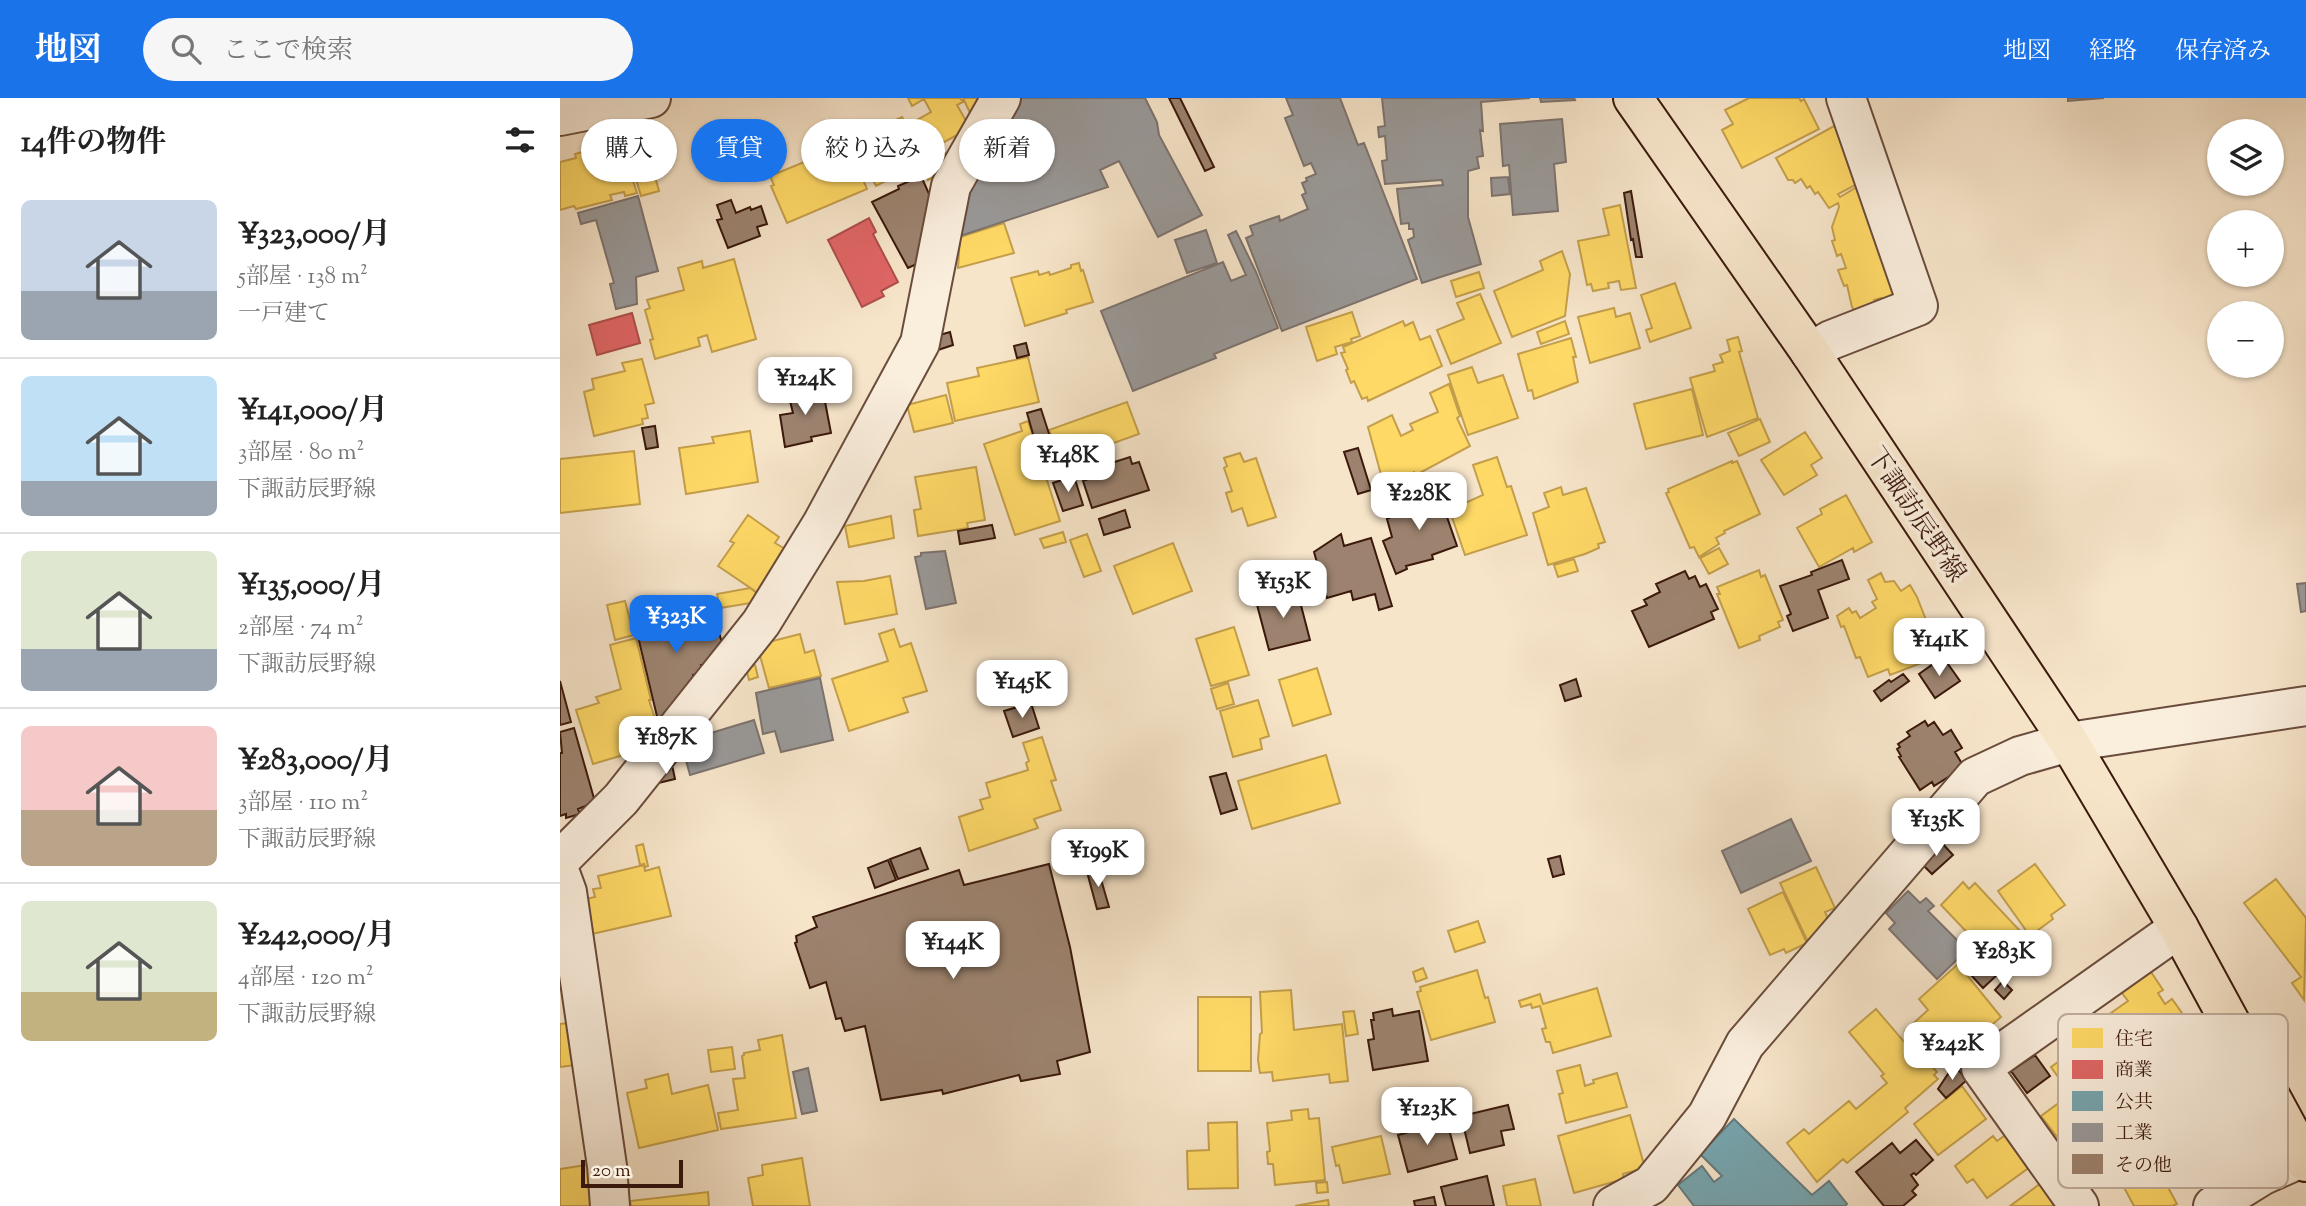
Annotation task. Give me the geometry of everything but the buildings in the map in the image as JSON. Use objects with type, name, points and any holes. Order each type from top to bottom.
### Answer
[{"type":"main road","name":"下諏訪辰野線","points":[[1633,98],[1810,352],[2069,742],[2179,928],[2226,1014]]},
{"type":"main road","name":"下諏訪辰野線","points":[[2288,1129],[2305,1160]]},
{"type":"street","points":[[560,117],[651,98]]},
{"type":"street","points":[[560,860],[621,799],[761,623],[822,524],[920,343],[951,186],[1001,98]]},
{"type":"street","points":[[1810,352],[1831,340],[1918,306],[1846,98]]},
{"type":"street","points":[[1614,1206],[1659,1195],[1707,1116],[1745,1044],[1975,778],[2020,756],[2069,742],[2306,706]]},
{"type":"street","points":[[560,873],[567,892],[607,1166],[610,1206]]},
{"type":"street","points":[[2058,1176],[1981,1068],[2179,928]]},
{"type":"street","points":[[2288,1166],[2305,1160]]},
{"type":"street","points":[[2066,1188],[2079,1206]]},
{"type":"street","points":[[2213,1206],[2242,1188]]}]
